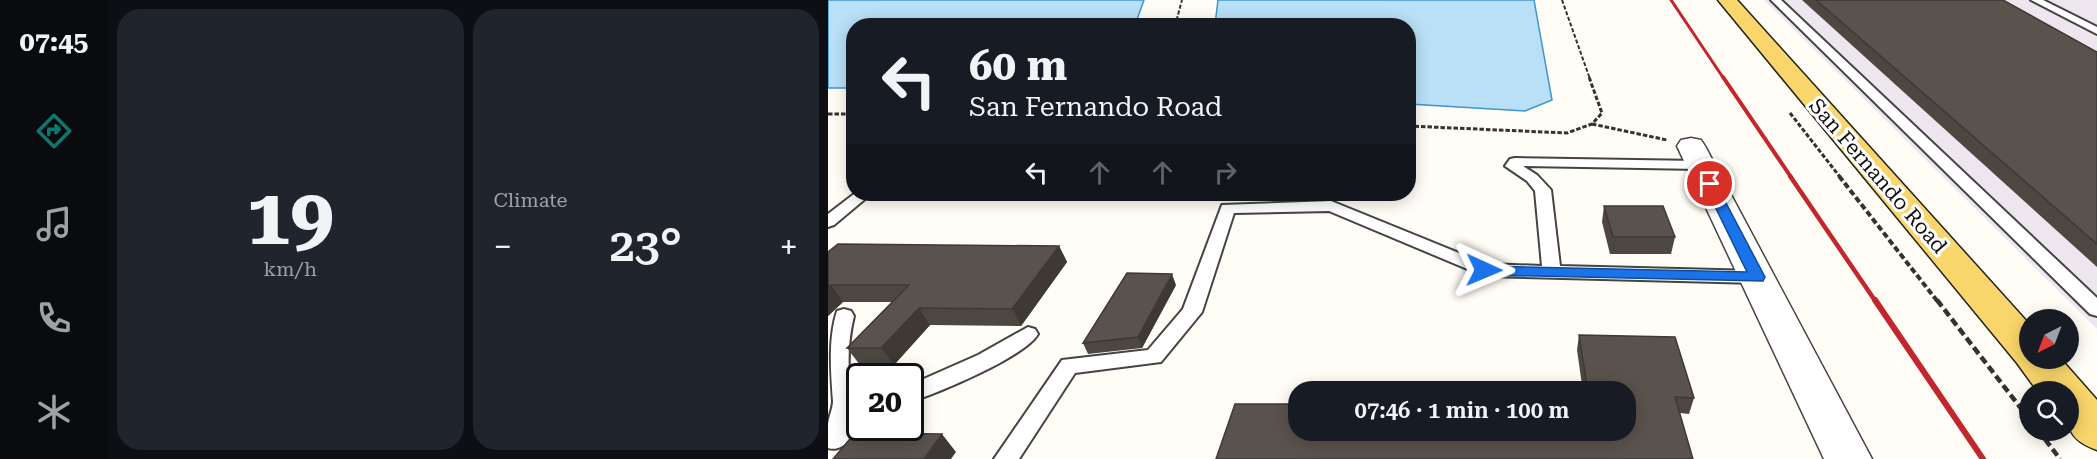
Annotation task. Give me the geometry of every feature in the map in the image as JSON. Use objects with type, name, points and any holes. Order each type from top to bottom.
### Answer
[{"type":"main road","name":"San Fernando Road","points":[[1727,0],[2019,339]]},
{"type":"main road","points":[[2044,369],[2054,381]]},
{"type":"main road","points":[[2079,411],[2097,431]]},
{"type":"street","points":[[1696,155],[1848,459]]},
{"type":"lane","points":[[1776,0],[2097,309]]},
{"type":"lane","points":[[2036,0],[2097,31]]},
{"type":"lane","points":[[1552,272],[1543,190],[1532,178],[1512,166],[1515,162],[1696,155]]},
{"type":"lane","points":[[828,222],[854,201]]},
{"type":"lane","points":[[1006,459],[1069,366],[1154,357],[1192,312],[1228,208],[1331,206],[1484,270],[1757,277]]},
{"type":"lane","points":[[832,441],[844,403],[838,377],[838,343],[844,316]]},
{"type":"lane","points":[[924,388],[994,358],[1028,334]]},
{"type":"lane","points":[[832,441],[846,430]]},
{"type":"path","points":[[1177,18],[1182,0]]},
{"type":"path","points":[[1416,126],[1567,133],[1592,124],[1602,113],[1562,0]]},
{"type":"path","points":[[1789,112],[2019,406]]},
{"type":"path","points":[[828,114],[846,114]]},
{"type":"path","points":[[1592,124],[1696,155]]},
{"type":"path","points":[[2046,441],[2060,459]]},
{"type":"shaded area","points":[[1764,0],[2097,0],[2097,329]]},
{"type":"water","points":[[828,0],[1144,0],[1138,18],[846,18],[846,88],[828,88]]},
{"type":"water","points":[[1218,0],[1534,0],[1552,100],[1525,111],[1416,104],[1416,18],[1216,18]]},
{"type":"building","points":[[1816,0],[2003,0],[2097,52],[2097,244]]},
{"type":"building","points":[[1604,206],[1663,206],[1675,237],[1613,237]]},
{"type":"building","points":[[838,244],[1059,246],[1012,309],[919,308],[881,348],[847,348],[909,285],[831,285],[828,287],[828,252]]},
{"type":"building","points":[[1127,273],[1172,274],[1138,337],[1083,343]]},
{"type":"building","points":[[1579,335],[1675,337],[1694,398],[1675,397],[1693,459],[1216,459],[1235,404],[1288,404],[1288,441],[1636,441],[1636,381],[1586,381]]},
{"type":"building","points":[[924,434],[942,434],[924,459],[833,459],[848,441],[924,441]]},
{"type":"railway","points":[[1671,0],[1724,79]]},
{"type":"railway","points":[[1723,77],[1791,177]]},
{"type":"railway","points":[[1790,176],[1876,302]]},
{"type":"railway","points":[[1875,300],[1983,459]]},
{"type":"route","points":[[1484,270],[1757,277],[1710,184]]}]
